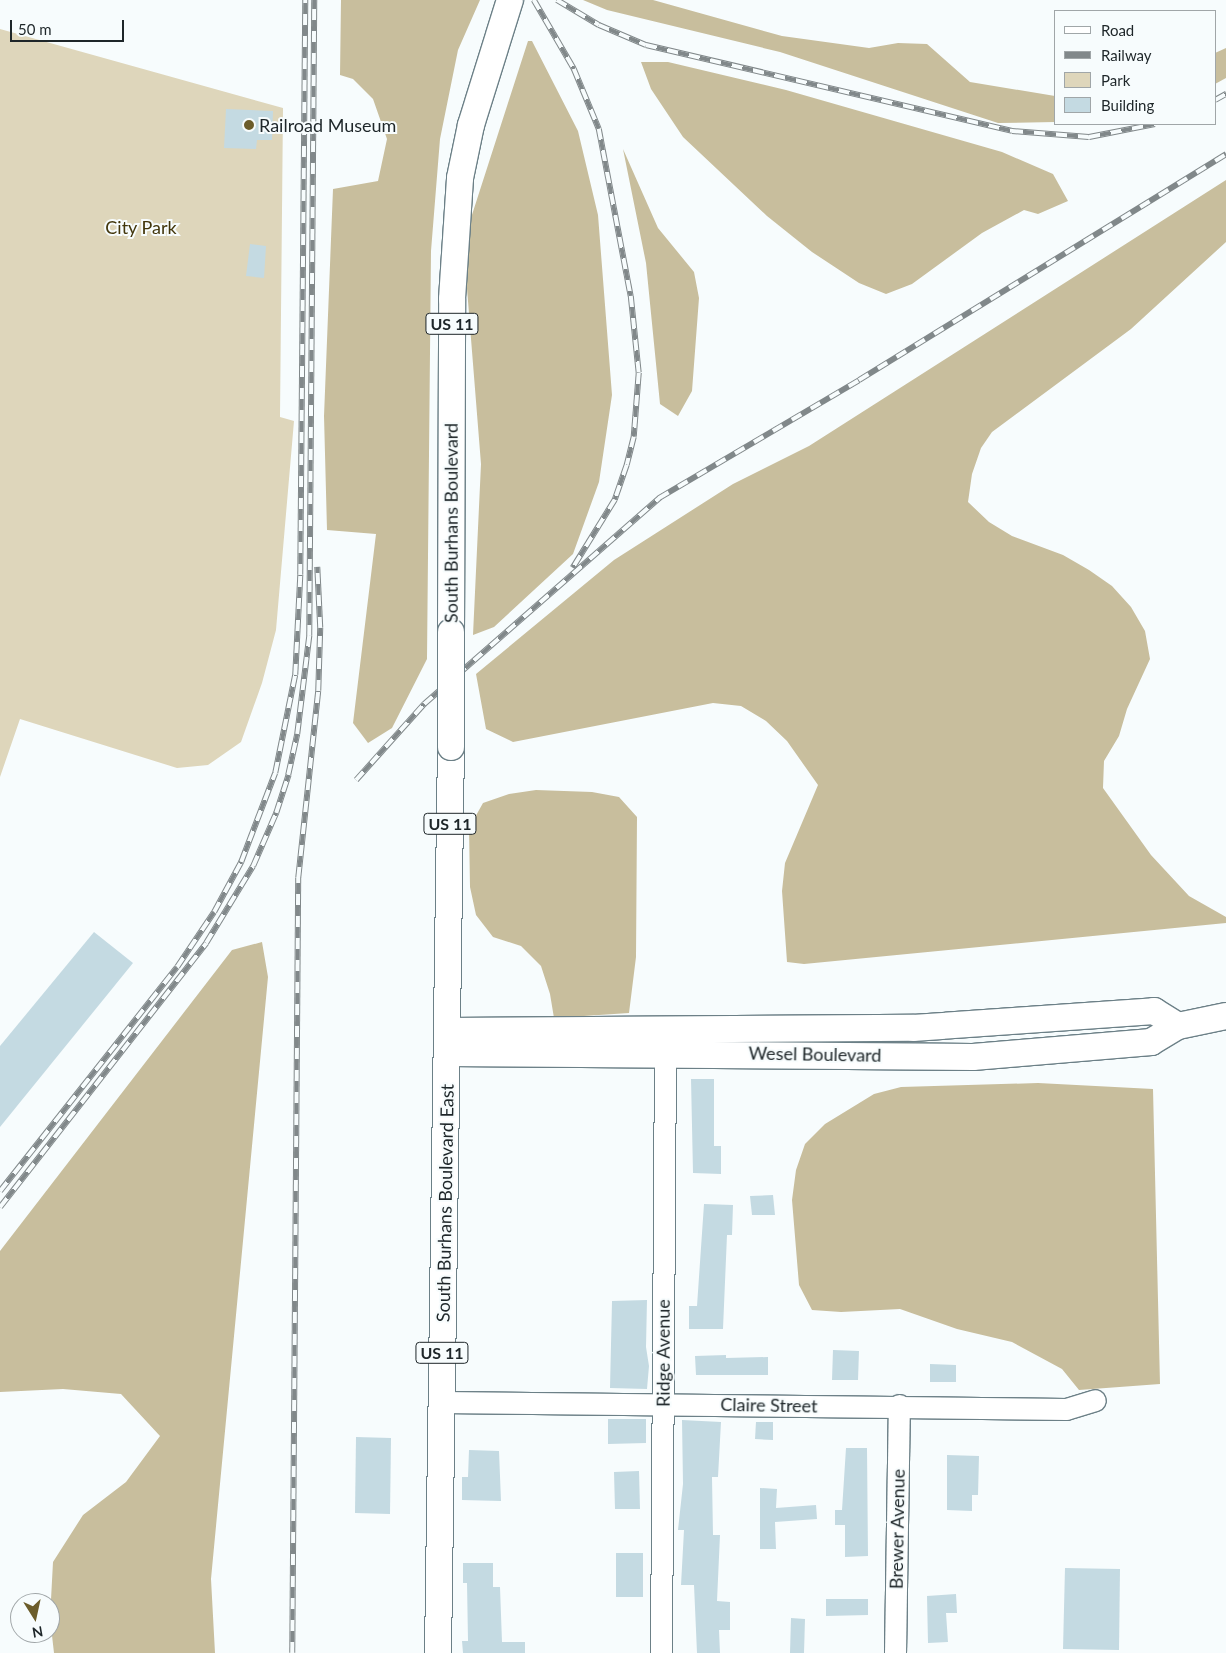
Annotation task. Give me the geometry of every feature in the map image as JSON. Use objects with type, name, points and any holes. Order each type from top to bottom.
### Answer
[{"type":"main road","name":"South Burhans Boulevard","points":[[448,1042],[454,242],[460,178],[470,125],[506,11]]},
{"type":"main road","name":"Wesel Boulevard","points":[[448,1042],[922,1027],[1154,1011],[1178,1026]]},
{"type":"main road","name":"Wesel Boulevard","points":[[448,1042],[665,1053],[973,1057],[1150,1042],[1178,1026],[1226,1016]]},
{"type":"main road","name":"South Burhans Boulevard East","points":[[438,1653],[448,1042]]},
{"type":"street","name":"Ridge Avenue","points":[[661,1653],[665,1053]]},
{"type":"street","name":"Claire Street","points":[[441,1402],[899,1405],[1066,1409],[1095,1400]]},
{"type":"street","name":"Brewer Avenue","points":[[895,1653],[899,1405]]},
{"type":"green space","name":"City Park","points":[[0,29],[283,108],[280,417],[294,421],[276,630],[262,683],[241,742],[208,765],[177,768],[20,719],[0,777]]},
{"type":"shaded area","points":[[341,0],[480,0],[458,50],[440,139],[431,251],[427,659],[392,728],[368,743],[353,723],[376,534],[327,530],[324,416],[333,189],[378,181],[387,139],[373,99],[353,79],[340,75]]},
{"type":"shaded area","points":[[583,0],[653,0],[782,36],[869,48],[898,43],[927,44],[970,82],[1054,96],[1054,122],[998,123],[780,52],[607,10]]},
{"type":"shaded area","points":[[528,41],[532,41],[578,131],[598,215],[612,395],[599,482],[573,554],[494,627],[473,635],[481,464],[464,251],[470,221]]},
{"type":"shaded area","points":[[1226,48],[1226,78],[1216,83],[1216,53]]},
{"type":"shaded area","points":[[641,62],[668,62],[786,90],[1002,152],[1053,174],[1068,201],[1038,214],[1024,210],[982,233],[912,284],[886,294],[859,283],[812,252],[767,216],[683,137],[651,89]]},
{"type":"shaded area","points":[[623,149],[658,228],[694,272],[699,298],[692,391],[678,416],[660,404],[646,263]]},
{"type":"shaded area","points":[[1226,180],[1226,242],[1131,329],[992,432],[981,448],[972,474],[968,502],[989,522],[1012,536],[1063,555],[1089,570],[1112,586],[1131,607],[1145,631],[1150,659],[1127,709],[1119,736],[1104,761],[1103,788],[1151,855],[1189,896],[1226,917],[1226,923],[804,964],[787,962],[782,891],[785,863],[818,785],[787,741],[766,721],[741,706],[713,703],[513,742],[486,729],[476,674],[614,560],[733,484],[809,446]]},
{"type":"shaded area","points":[[536,790],[592,792],[619,797],[637,817],[636,957],[629,1013],[554,1018],[550,994],[541,966],[521,946],[493,937],[476,915],[470,887],[469,828],[483,803],[509,794]]},
{"type":"shaded area","points":[[262,942],[268,977],[211,1579],[215,1653],[54,1653],[53,1643],[60,1643],[60,1593],[51,1593],[53,1562],[83,1515],[126,1482],[160,1436],[121,1394],[63,1389],[0,1392],[0,1251],[232,950]]},
{"type":"shaded area","points":[[1038,1083],[1153,1089],[1160,1384],[1079,1390],[1062,1369],[1012,1342],[957,1329],[900,1309],[841,1312],[812,1310],[799,1285],[792,1200],[796,1170],[805,1144],[825,1124],[874,1094],[901,1087]]},
{"type":"building","name":"Railroad Museum","points":[[226,109],[273,111],[272,140],[257,140],[256,149],[224,148]]},
{"type":"building","points":[[250,244],[266,246],[264,278],[246,276]]},
{"type":"building","points":[[94,932],[133,963],[0,1127],[0,1046]]},
{"type":"building","points":[[691,1079],[714,1079],[714,1146],[721,1146],[721,1174],[693,1173]]},
{"type":"building","points":[[773,1195],[775,1215],[752,1215],[750,1196]]},
{"type":"building","points":[[704,1204],[733,1205],[732,1235],[727,1235],[723,1329],[689,1329],[689,1306],[697,1306]]},
{"type":"building","points":[[647,1300],[646,1347],[649,1366],[647,1389],[610,1388],[612,1301]]},
{"type":"building","points":[[833,1350],[859,1351],[858,1380],[832,1380]]},
{"type":"building","points":[[726,1355],[726,1358],[768,1357],[768,1375],[696,1375],[695,1356]]},
{"type":"building","points":[[930,1364],[956,1365],[956,1382],[930,1382]]},
{"type":"building","points":[[608,1419],[646,1419],[646,1443],[608,1444]]},
{"type":"building","points":[[682,1420],[721,1422],[718,1477],[712,1477],[713,1535],[720,1535],[717,1601],[730,1602],[730,1630],[719,1630],[720,1653],[697,1653],[694,1585],[681,1585],[684,1530],[678,1530],[683,1484]]},
{"type":"building","points":[[756,1422],[773,1422],[773,1440],[755,1439]]},
{"type":"building","points":[[356,1437],[391,1438],[390,1514],[355,1513]]},
{"type":"building","points":[[846,1448],[867,1448],[868,1556],[845,1557],[845,1525],[835,1525],[835,1510],[842,1510]]},
{"type":"building","points":[[469,1450],[499,1451],[501,1501],[462,1500],[462,1477],[468,1477]]},
{"type":"building","points":[[947,1455],[979,1456],[978,1495],[972,1495],[972,1511],[947,1510]]},
{"type":"building","points":[[639,1471],[640,1509],[615,1509],[614,1472]]},
{"type":"building","points":[[760,1488],[777,1489],[776,1508],[816,1505],[817,1519],[775,1522],[776,1549],[760,1549]]},
{"type":"building","points":[[616,1553],[643,1553],[643,1597],[616,1597]]},
{"type":"building","points":[[463,1563],[493,1563],[493,1587],[500,1587],[502,1642],[525,1642],[525,1653],[463,1653],[462,1641],[468,1641],[467,1583],[463,1583]]},
{"type":"building","points":[[1065,1568],[1120,1569],[1119,1650],[1063,1649]]},
{"type":"building","points":[[956,1594],[957,1613],[946,1613],[948,1642],[928,1643],[927,1596]]},
{"type":"building","points":[[826,1599],[868,1599],[868,1615],[826,1616]]},
{"type":"building","points":[[791,1618],[805,1619],[804,1653],[790,1653]]},
{"type":"railway","points":[[0,1191],[177,967],[214,912],[241,862],[275,773],[295,675],[300,575],[305,0]]},
{"type":"railway","points":[[0,1207],[206,943],[253,866],[276,813],[288,775],[297,734],[309,636],[314,0]]},
{"type":"railway","points":[[534,0],[574,69],[599,129],[631,296],[639,373],[634,437],[627,465],[615,500],[573,568]]},
{"type":"railway","points":[[557,0],[599,25],[646,45],[1012,131],[1089,137],[1150,125]]},
{"type":"railway","points":[[1216,99],[1226,94]]},
{"type":"railway","points":[[356,780],[424,704],[659,498],[859,380],[1226,154]]},
{"type":"railway","points":[[292,1653],[298,878],[318,691],[320,628],[317,567]]},
{"type":"place","name":"Railroad Museum","points":[[249,125]]}]
